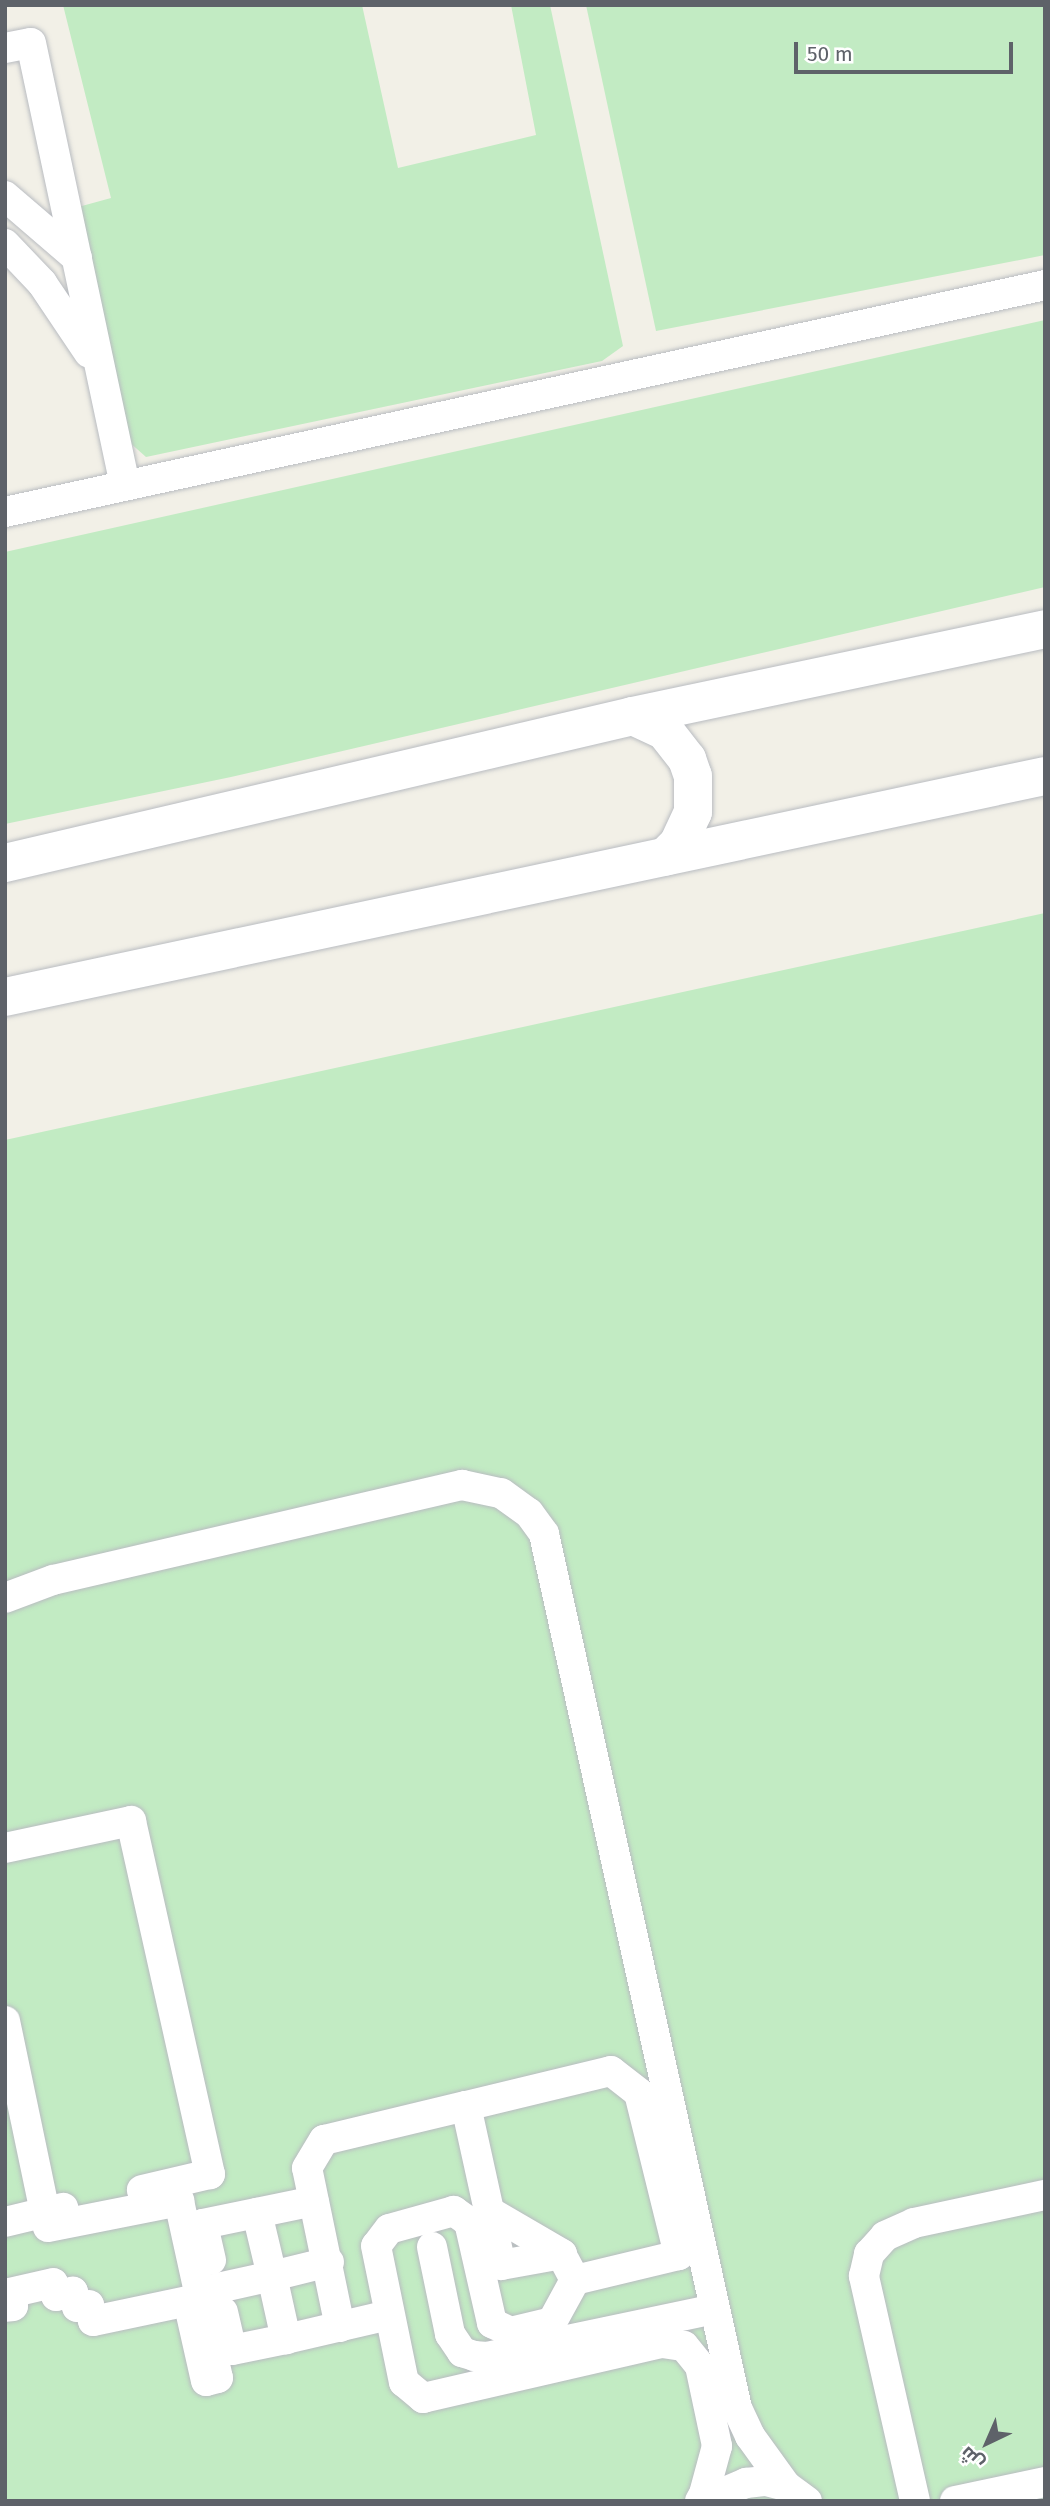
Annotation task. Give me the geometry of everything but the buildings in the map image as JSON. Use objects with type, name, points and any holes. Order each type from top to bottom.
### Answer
[{"type":"street","points":[[18,46],[77,258],[124,485]]},
{"type":"street","points":[[5,196],[77,258]]},
{"type":"street","points":[[5,244],[42,283],[74,326],[100,371]]},
{"type":"street","points":[[5,512],[1045,285]]},
{"type":"street","points":[[5,863],[633,716],[1045,629]]},
{"type":"street","points":[[633,716],[665,731],[682,752],[693,776],[695,794],[690,820],[678,844],[665,857]]},
{"type":"street","points":[[5,997],[1045,776]]},
{"type":"street","points":[[5,1598],[53,1580],[462,1485],[501,1493],[528,1513],[544,1534],[737,2408],[750,2436],[803,2496]]},
{"type":"street","points":[[5,1584],[53,1580]]},
{"type":"street","points":[[5,1848],[131,1821],[210,2174],[5,2222]]},
{"type":"street","points":[[5,2021],[48,2227],[179,2201],[218,2378],[206,2381],[188,2301],[93,2321],[89,2305],[77,2307],[73,2292],[56,2296],[53,2283],[10,2293],[13,2306],[5,2307]]},
{"type":"street","points":[[340,2327],[329,2262],[307,2168],[324,2140],[611,2071],[639,2093],[679,2255],[568,2267],[501,2265],[466,2106]]},
{"type":"street","points":[[915,2501],[864,2276],[870,2254],[885,2236],[914,2223],[1045,2195]]},
{"type":"street","points":[[314,2201],[203,2224],[232,2350],[388,2315]]},
{"type":"street","points":[[568,2267],[552,2322],[511,2332],[492,2323],[469,2222],[454,2211],[389,2229],[376,2246],[388,2315],[404,2382],[423,2398],[662,2343],[684,2346],[700,2366],[717,2446],[700,2501]]},
{"type":"street","points":[[489,2212],[568,2267]]},
{"type":"street","points":[[257,2213],[286,2339]]},
{"type":"street","points":[[432,2247],[450,2334],[463,2352],[474,2356],[487,2357],[714,2309]]},
{"type":"street","points":[[218,2288],[329,2262]]},
{"type":"street","points":[[715,2501],[727,2474],[736,2442],[737,2408]]},
{"type":"street","points":[[715,2501],[727,2491],[746,2483],[766,2481],[803,2496]]},
{"type":"street","points":[[955,2501],[1045,2482]]},
{"type":"green space","points":[[63,5],[362,5],[398,168],[536,135],[511,5],[550,5],[623,346],[602,361],[146,457],[128,441],[71,209],[111,198]]},
{"type":"green space","points":[[586,5],[1045,5],[1045,255],[656,331]]},
{"type":"green space","points":[[1045,320],[1045,587],[231,777],[5,824],[5,552]]},
{"type":"green space","points":[[1045,913],[1045,2501],[5,2501],[5,1140]]}]
